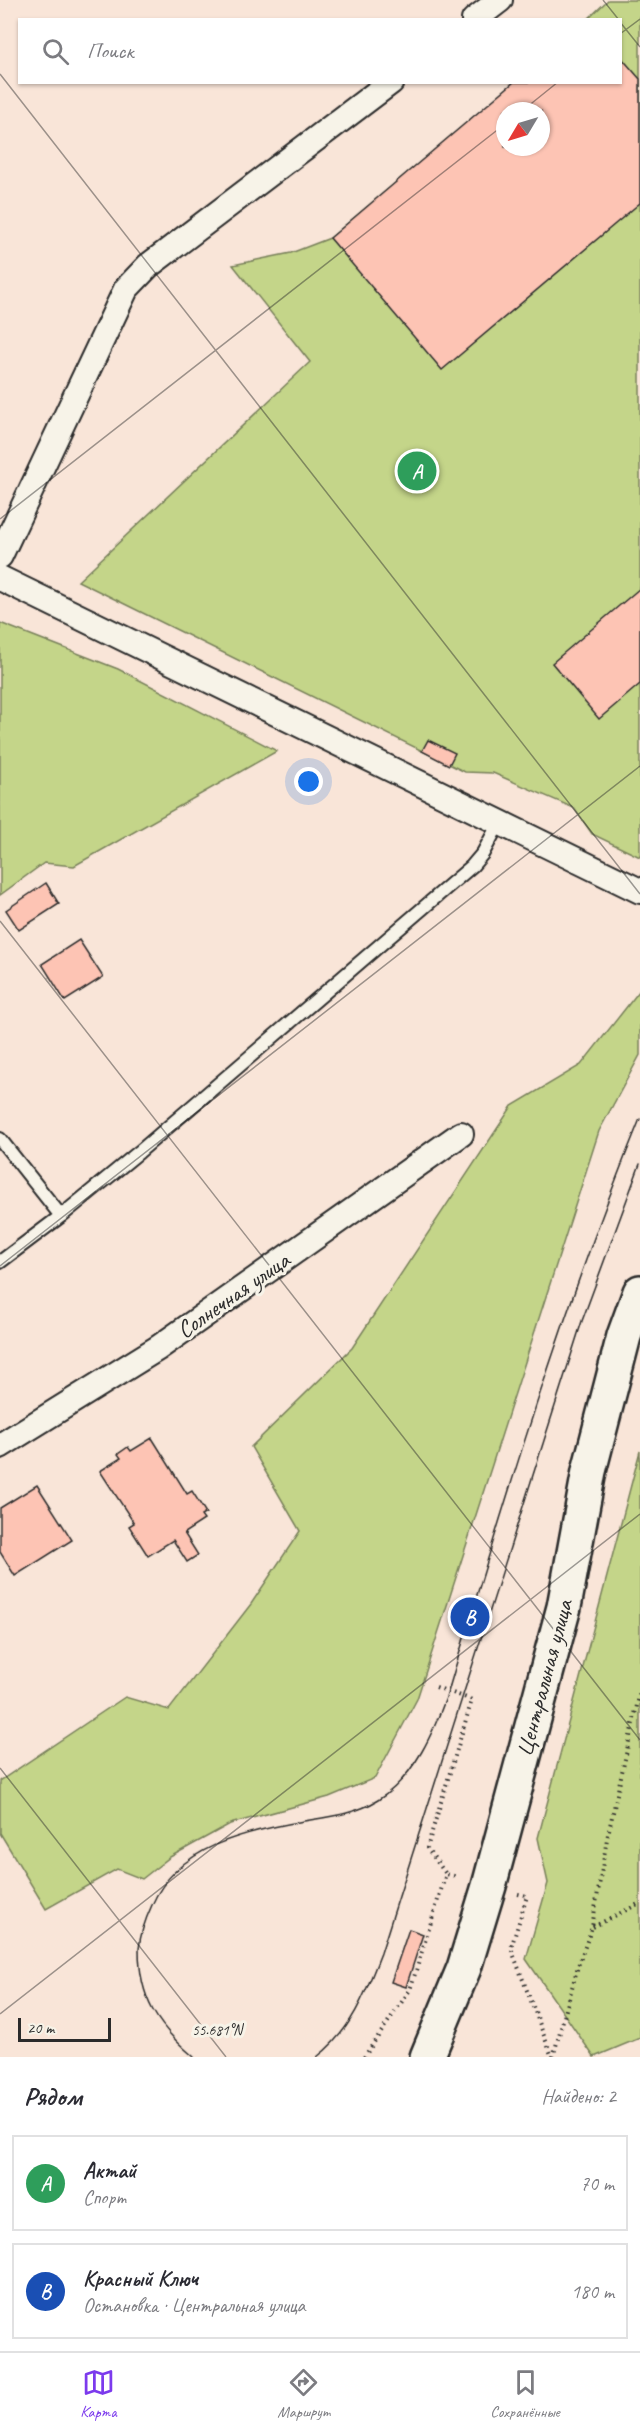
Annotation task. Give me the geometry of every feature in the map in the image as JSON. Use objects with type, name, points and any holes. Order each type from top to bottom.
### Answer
[{"type":"street","points":[[477,18],[500,0]]},
{"type":"street","points":[[0,555],[126,289],[148,266],[388,84]]},
{"type":"street","points":[[0,578],[640,891]]},
{"type":"street","name":"Солнечная улица","points":[[0,1446],[158,1348],[461,1134]]},
{"type":"street","name":"Центральная улица","points":[[427,2057],[464,1968],[494,1867],[564,1607],[589,1471],[624,1336],[640,1292]]},
{"type":"lane","points":[[0,1262],[61,1216],[472,866],[483,853],[499,823]]},
{"type":"lane","points":[[0,1140],[61,1216]]},
{"type":"path","points":[[436,1687],[472,1700],[427,1848],[446,1874],[462,1878]]},
{"type":"path","points":[[553,2057],[592,1927],[609,1828],[640,1692]]},
{"type":"path","points":[[364,2057],[410,1990],[446,1874]]},
{"type":"path","points":[[516,1893],[527,1896],[511,1948],[553,2057]]},
{"type":"path","points":[[592,1927],[640,1903]]},
{"type":"green space","points":[[608,0],[640,0],[640,857],[592,834],[574,808],[493,773],[465,772],[78,581],[310,362],[233,265],[291,253],[330,238],[513,84],[622,84],[622,18],[589,18]]},
{"type":"green space","points":[[0,623],[118,669],[277,751],[74,866],[44,863],[0,895]]},
{"type":"green space","points":[[640,990],[640,1055],[599,1131],[417,1699],[375,1778],[329,1797],[230,1824],[170,1857],[142,1879],[117,1869],[46,1909],[0,1833],[0,1781],[125,1697],[169,1710],[251,1604],[300,1531],[251,1447],[352,1348],[512,1106],[581,1065]]},
{"type":"green space","points":[[640,1451],[640,2038],[594,2057],[526,1959],[548,1883],[538,1838]]},
{"type":"building","points":[[622,58],[640,79],[640,203],[442,370],[330,238],[512,84],[622,84]]},
{"type":"building","points":[[640,588],[640,684],[599,719],[552,663]]},
{"type":"building","points":[[428,740],[455,753],[449,765],[422,751]]},
{"type":"building","points":[[46,883],[59,904],[19,930],[6,910]]},
{"type":"building","points":[[79,940],[103,977],[65,1001],[42,964]]},
{"type":"building","points":[[152,1438],[187,1494],[192,1491],[206,1513],[201,1516],[204,1520],[184,1533],[198,1555],[187,1562],[173,1540],[148,1556],[129,1526],[134,1523],[100,1471],[121,1458],[118,1454],[128,1447],[131,1451]]},
{"type":"building","points":[[37,1485],[72,1540],[15,1576],[0,1552],[0,1508]]},
{"type":"building","points":[[409,1929],[423,1934],[406,1987],[391,1982]]},
{"type":"tram line","points":[[194,2057],[160,2022],[142,1982],[139,1949],[152,1905],[163,1885],[178,1868],[196,1855],[237,1836],[342,1814],[370,1805],[403,1779],[422,1752],[448,1692],[491,1547],[561,1331],[640,1119]]},
{"type":"tram line","points":[[317,2057],[349,2023],[381,1953],[582,1321],[640,1164]]},
{"type":"place","name":"Актай","points":[[417,471]]},
{"type":"place","name":"Красный Ключ","points":[[470,1617]]}]
